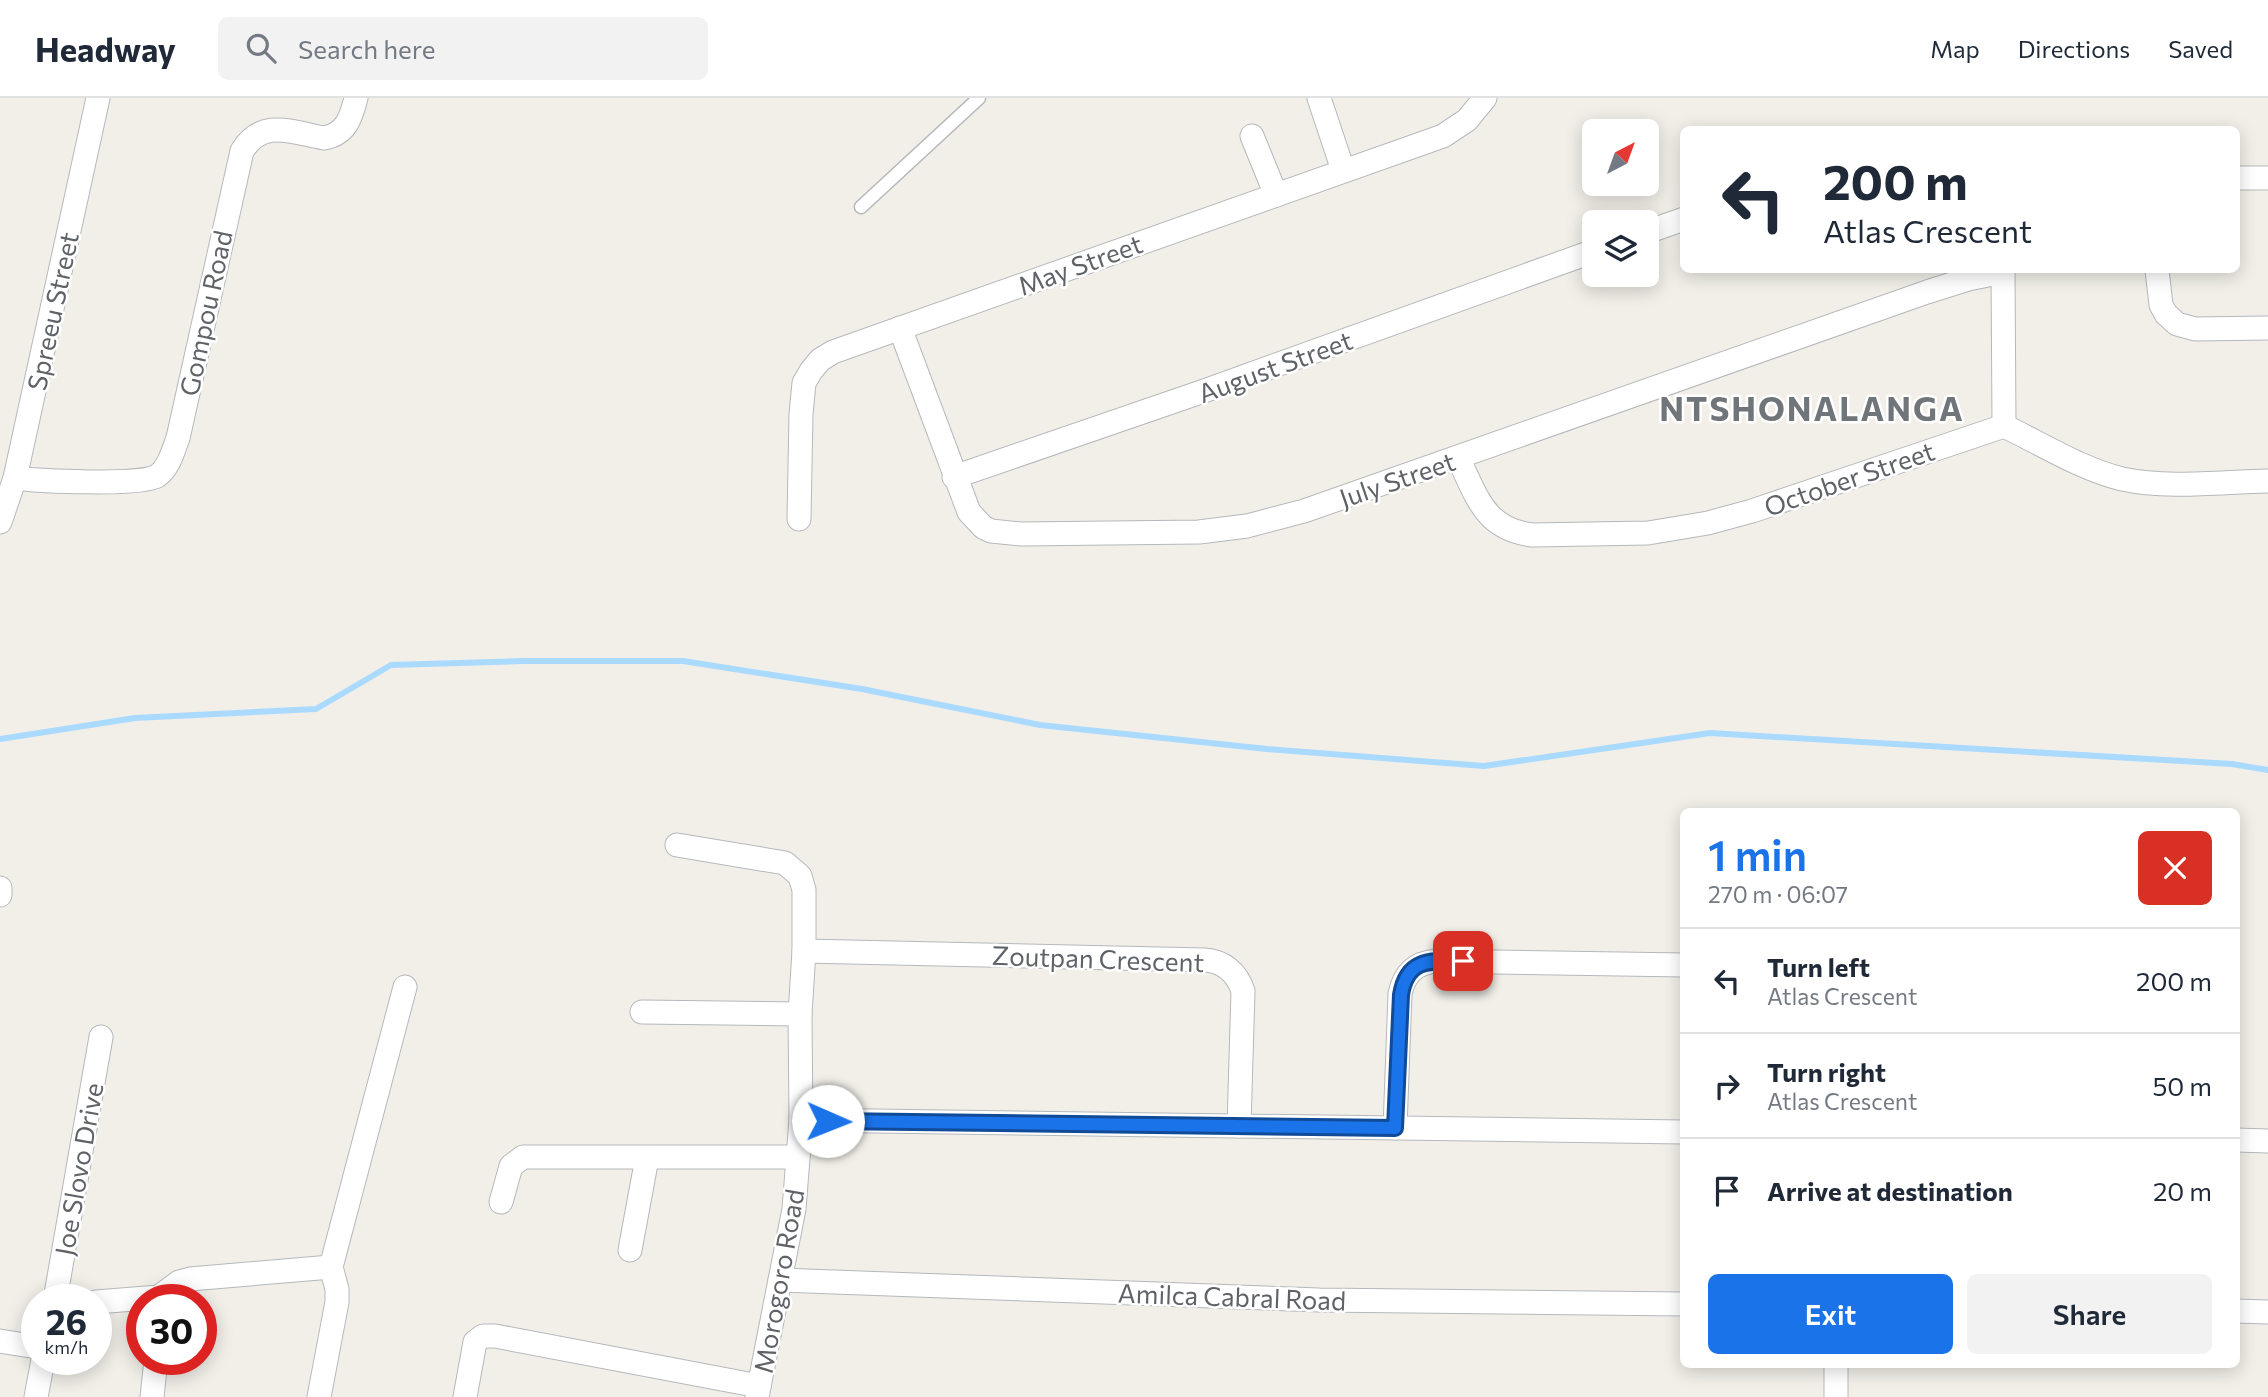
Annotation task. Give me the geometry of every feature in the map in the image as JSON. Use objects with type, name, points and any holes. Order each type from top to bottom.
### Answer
[{"type":"street","name":"Spreeu Street","points":[[0,522],[15,478],[98,98]]},
{"type":"street","name":"Gompou Road","points":[[15,478],[66,482],[141,480],[155,477],[165,467],[178,438],[242,151],[254,136],[262,131],[277,130],[324,138],[331,136],[346,127],[356,98]]},
{"type":"street","points":[[1319,98],[1343,170]]},
{"type":"street","name":"May Street","points":[[799,519],[804,383],[820,360],[833,352],[1443,136],[1467,120],[1485,98]]},
{"type":"street","points":[[1252,136],[1276,195]]},
{"type":"street","points":[[2240,178],[2268,178]]},
{"type":"street","points":[[1659,228],[1680,220]]},
{"type":"street","name":"August Street","points":[[954,477],[1204,391],[1582,255]]},
{"type":"street","name":"July Street","points":[[900,328],[954,477],[975,521],[991,531],[1021,534],[1199,532],[1247,526],[1283,517],[1927,292],[1994,273]]},
{"type":"street","points":[[2003,273],[2004,426],[2095,470],[2121,478],[2170,484],[2268,481]]},
{"type":"street","points":[[2157,273],[2161,305],[2177,324],[2195,328],[2268,328]]},
{"type":"street","name":"October Street","points":[[1458,458],[1483,508],[1504,528],[1532,535],[1648,533],[1679,529],[1752,511],[2004,426]]},
{"type":"street","name":"Morogoro Road","points":[[677,845],[785,863],[796,870],[804,890],[800,1014],[801,1120],[794,1209],[758,1392]]},
{"type":"street","points":[[0,888],[0,895]]},
{"type":"street","name":"Zoutpan Crescent","points":[[804,951],[1218,962],[1237,977],[1242,991],[1239,1126]]},
{"type":"street","points":[[1395,1128],[1401,995],[1405,978],[1421,963],[1436,961],[1680,965]]},
{"type":"street","points":[[319,1397],[337,1301],[331,1267],[405,987]]},
{"type":"street","points":[[642,1012],[800,1014]]},
{"type":"street","name":"Joe Slovo Drive","points":[[58,1284],[101,1037]]},
{"type":"street","points":[[801,1120],[1680,1132]]},
{"type":"street","points":[[2240,1140],[2268,1141]]},
{"type":"street","points":[[500,1202],[511,1166],[523,1157],[798,1157]]},
{"type":"street","points":[[630,1250],[647,1158]]},
{"type":"street","points":[[177,1284],[190,1279],[331,1267]]},
{"type":"street","name":"Amilca Cabral Road","points":[[780,1280],[1319,1300],[1680,1304]]},
{"type":"street","points":[[2240,1311],[2268,1312]]},
{"type":"street","points":[[465,1397],[475,1342],[483,1336],[495,1336],[758,1392]]},
{"type":"street","points":[[0,1341],[21,1345]]},
{"type":"street","points":[[1836,1368],[1836,1397]]},
{"type":"street","points":[[36,1397],[40,1375]]},
{"type":"street","points":[[152,1397],[155,1375]]},
{"type":"lane","points":[[860,207],[979,98]]},
{"type":"waterway","points":[[0,739],[135,718],[316,709],[391,665],[523,661],[683,661],[862,689],[1040,725],[1267,749],[1484,766],[1710,733],[2232,764],[2268,770]]},
{"type":"district","name":"NTSHONALANGA","points":[[1812,407]]},
{"type":"route","points":[[828,1121],[1395,1128],[1401,995],[1405,978],[1421,963],[1463,961]]}]
